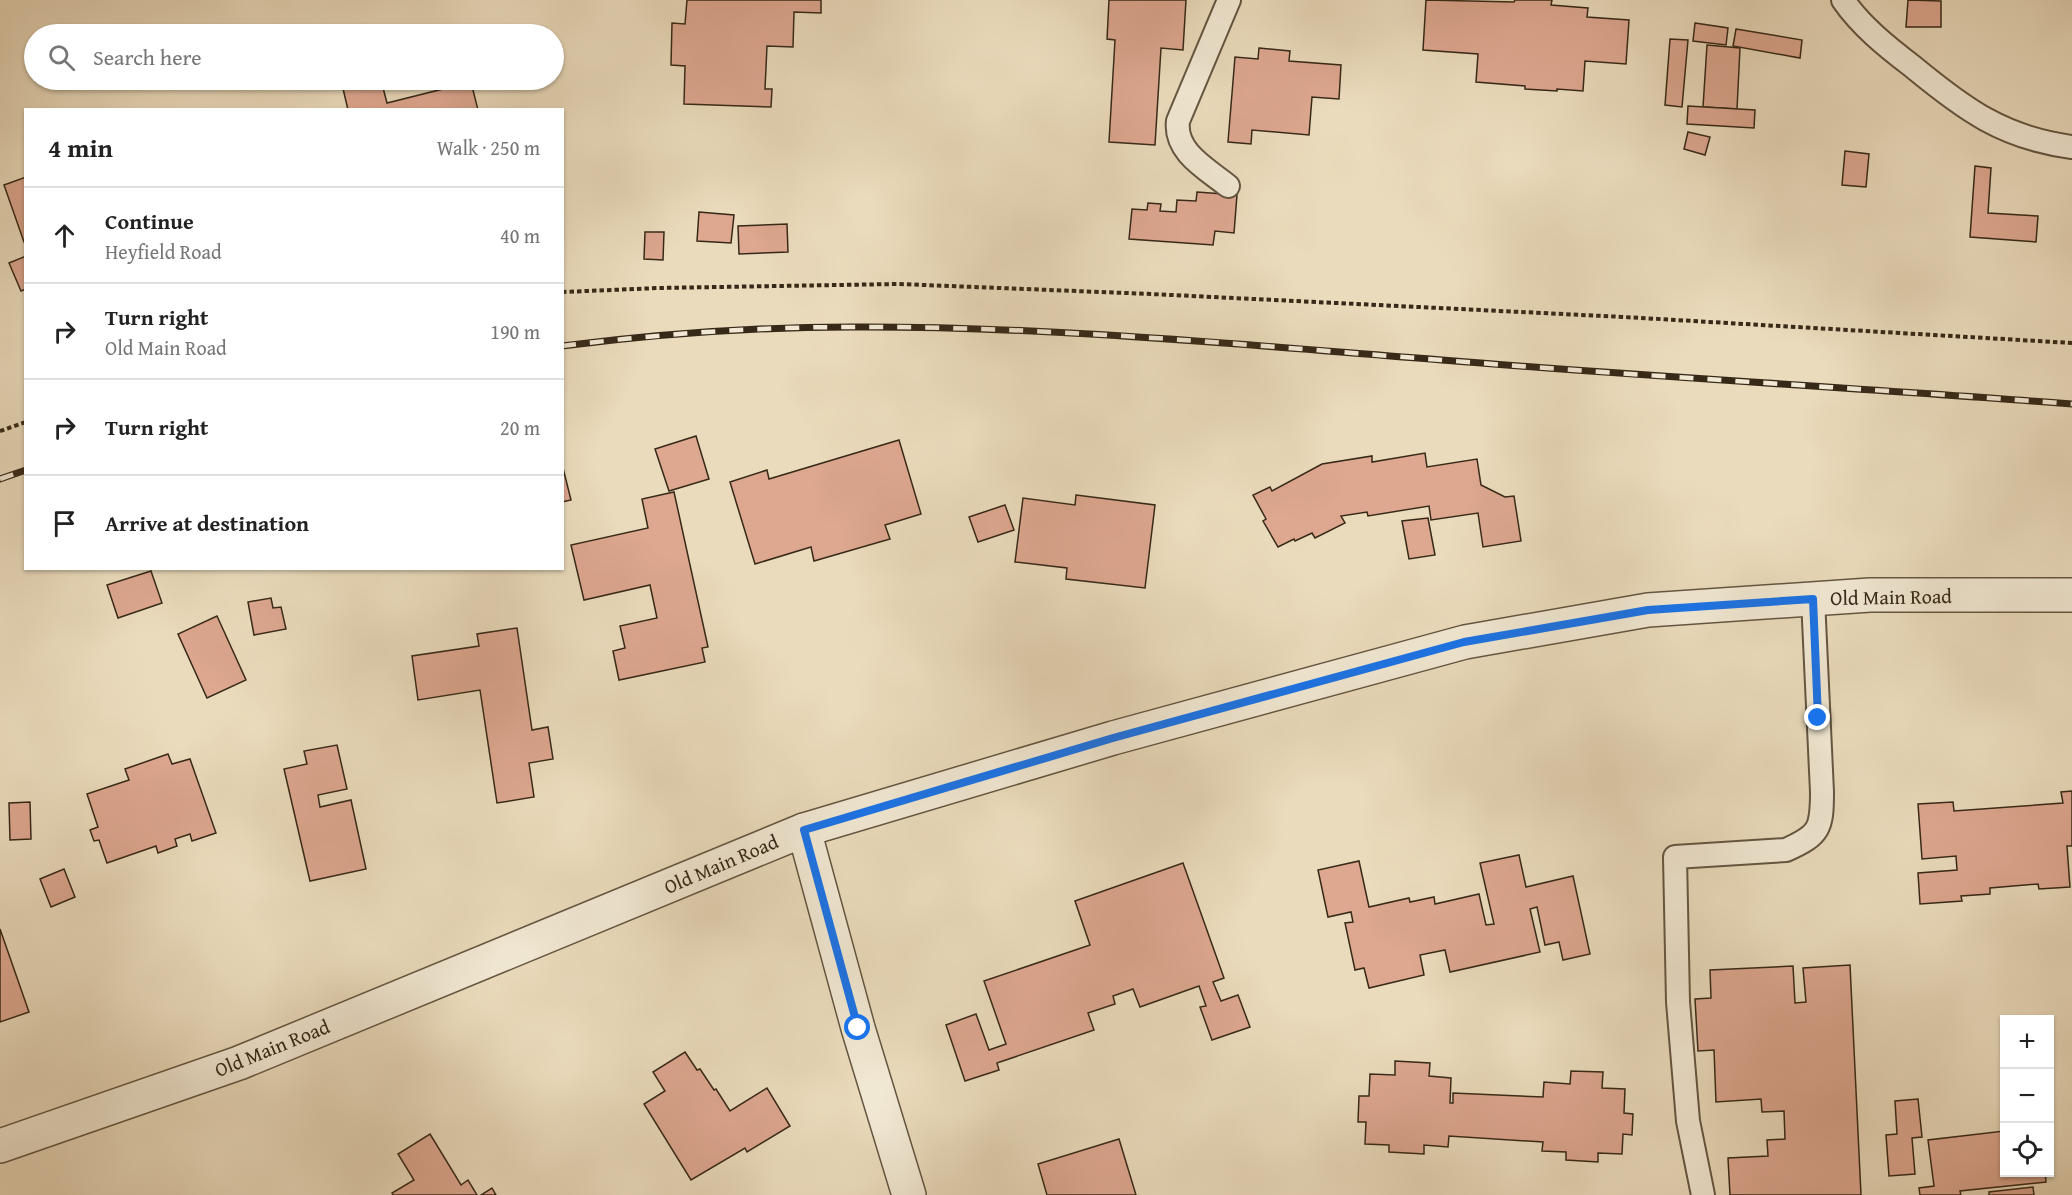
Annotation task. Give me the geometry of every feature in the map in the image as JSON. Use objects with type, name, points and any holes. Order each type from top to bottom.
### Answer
[{"type":"street","name":"Old Main Road","points":[[0,1146],[239,1063],[804,830],[1113,738],[1464,642],[1648,610],[1870,595],[2072,595]]},
{"type":"street","points":[[804,830],[858,1028],[909,1195]]},
{"type":"lane","points":[[1228,0],[1178,121],[1177,133],[1183,147],[1196,161],[1228,186]]},
{"type":"lane","points":[[1843,0],[1854,16],[1960,105],[2002,128],[2043,143],[2072,147]]},
{"type":"lane","points":[[1703,1195],[1688,1121],[1678,1002],[1676,857],[1785,850],[1802,843],[1818,829],[1822,816],[1822,792],[1813,599]]},
{"type":"path","points":[[564,292],[659,288],[935,286],[1624,317],[2072,343]]},
{"type":"path","points":[[0,431],[24,423]]},
{"type":"building","points":[[687,0],[821,0],[821,13],[794,12],[793,47],[767,46],[765,89],[772,89],[771,107],[684,104],[685,66],[671,65],[672,23],[685,24]]},
{"type":"building","points":[[1109,0],[1186,0],[1183,50],[1161,48],[1155,145],[1109,142],[1115,40],[1107,39]]},
{"type":"building","points":[[1426,0],[1514,2],[1515,0],[1552,0],[1551,5],[1588,8],[1587,17],[1629,20],[1626,64],[1585,61],[1583,91],[1525,89],[1525,86],[1476,82],[1478,54],[1423,50]]},
{"type":"building","points":[[1908,0],[1941,1],[1941,27],[1906,27]]},
{"type":"building","points":[[1695,23],[1728,28],[1726,45],[1693,41]]},
{"type":"building","points":[[1736,29],[1802,40],[1800,58],[1733,46]]},
{"type":"building","points":[[1670,39],[1688,40],[1682,107],[1665,105]]},
{"type":"building","points":[[1707,45],[1740,48],[1737,109],[1703,107]]},
{"type":"building","points":[[1259,48],[1290,51],[1289,61],[1341,65],[1339,99],[1312,97],[1309,135],[1252,130],[1251,144],[1228,142],[1235,57],[1258,59]]},
{"type":"building","points":[[343,90],[384,90],[387,103],[439,90],[473,90],[478,108],[348,108]]},
{"type":"building","points":[[1688,106],[1755,110],[1754,128],[1687,124]]},
{"type":"building","points":[[1688,132],[1710,137],[1705,155],[1684,149]]},
{"type":"building","points":[[1845,151],[1869,154],[1866,187],[1842,185]]},
{"type":"building","points":[[1975,166],[1991,168],[1988,213],[2038,216],[2036,242],[1970,237]]},
{"type":"building","points":[[24,178],[24,242],[4,185]]},
{"type":"building","points":[[1197,192],[1237,195],[1234,233],[1215,231],[1213,245],[1129,239],[1132,209],[1147,210],[1148,203],[1161,204],[1160,211],[1176,212],[1177,200],[1196,201]]},
{"type":"building","points":[[699,212],[734,215],[731,243],[697,241]]},
{"type":"building","points":[[787,224],[788,252],[739,254],[738,226]]},
{"type":"building","points":[[645,232],[664,232],[663,260],[644,259]]},
{"type":"building","points":[[24,257],[24,290],[21,291],[9,263]]},
{"type":"building","points":[[696,436],[709,479],[669,491],[655,449]]},
{"type":"building","points":[[899,440],[921,514],[885,525],[890,539],[814,561],[811,547],[755,564],[730,482],[767,470],[769,479]]},
{"type":"building","points":[[1425,453],[1427,467],[1477,459],[1481,485],[1505,497],[1514,496],[1521,541],[1483,547],[1478,513],[1431,520],[1429,506],[1368,516],[1367,512],[1341,516],[1345,523],[1315,538],[1312,533],[1278,547],[1263,521],[1266,519],[1253,495],[1270,487],[1272,491],[1322,464],[1372,456],[1372,462]]},
{"type":"building","points":[[564,472],[571,500],[564,502]]},
{"type":"building","points":[[674,492],[708,647],[702,648],[705,662],[619,680],[613,651],[625,648],[620,626],[657,618],[650,585],[584,600],[571,545],[648,528],[642,499]]},
{"type":"building","points":[[1076,495],[1155,505],[1145,588],[1066,579],[1067,568],[1015,562],[1023,498],[1075,505]]},
{"type":"building","points":[[1005,505],[1014,530],[978,542],[969,517]]},
{"type":"building","points":[[1428,518],[1435,555],[1409,559],[1402,521]]},
{"type":"building","points":[[151,571],[162,603],[118,618],[107,585]]},
{"type":"building","points":[[271,598],[273,608],[281,607],[286,629],[254,635],[248,602]]},
{"type":"building","points":[[217,616],[246,680],[207,698],[178,634]]},
{"type":"building","points":[[517,628],[532,730],[548,727],[553,759],[529,763],[534,797],[497,803],[480,690],[418,700],[412,656],[479,646],[477,634]]},
{"type":"building","points":[[337,745],[347,789],[318,795],[320,807],[351,800],[366,869],[310,881],[284,769],[307,764],[304,751]]},
{"type":"building","points":[[168,754],[172,764],[190,759],[216,833],[192,841],[190,834],[175,839],[177,846],[158,853],[156,846],[107,863],[99,840],[94,841],[90,830],[98,827],[87,794],[129,780],[125,769]]},
{"type":"building","points":[[2072,791],[2072,846],[2067,846],[2070,887],[2039,889],[2038,884],[1990,888],[1990,894],[1961,896],[1962,901],[1920,904],[1918,873],[1957,870],[1956,856],[1922,859],[1918,804],[1953,802],[1954,811],[2063,803],[2061,792]]},
{"type":"building","points":[[30,802],[31,839],[10,840],[9,803]]},
{"type":"building","points":[[1519,855],[1526,887],[1573,876],[1590,954],[1563,960],[1559,942],[1545,945],[1537,907],[1530,909],[1540,952],[1450,972],[1445,950],[1420,955],[1424,975],[1369,988],[1364,968],[1355,970],[1345,923],[1353,922],[1351,912],[1328,917],[1318,870],[1359,861],[1369,907],[1409,898],[1410,902],[1434,897],[1435,904],[1479,894],[1486,925],[1494,924],[1480,863]]},
{"type":"building","points":[[1183,863],[1224,978],[1213,982],[1221,1001],[1238,995],[1250,1027],[1212,1040],[1200,1007],[1206,1006],[1199,986],[1140,1007],[1133,989],[1113,996],[1115,1004],[1088,1013],[1094,1030],[997,1063],[999,1070],[965,1081],[946,1025],[976,1014],[989,1050],[1006,1044],[984,981],[1090,945],[1075,901]]},
{"type":"building","points":[[64,869],[75,897],[51,907],[40,879]]},
{"type":"building","points":[[0,929],[29,1012],[0,1022]]},
{"type":"building","points":[[1850,965],[1861,1195],[1730,1195],[1728,1158],[1768,1156],[1767,1140],[1785,1139],[1784,1111],[1762,1112],[1761,1099],[1716,1102],[1714,1050],[1698,1051],[1695,999],[1711,998],[1710,970],[1793,966],[1795,1003],[1806,1002],[1803,968]]},
{"type":"building","points":[[685,1052],[697,1070],[700,1069],[714,1090],[716,1089],[730,1111],[767,1088],[790,1126],[747,1152],[745,1148],[691,1180],[644,1104],[665,1091],[653,1072]]},
{"type":"building","points":[[1395,1061],[1430,1063],[1429,1076],[1451,1078],[1450,1103],[1453,1103],[1453,1093],[1543,1097],[1544,1082],[1570,1084],[1571,1071],[1603,1072],[1602,1088],[1625,1089],[1624,1113],[1633,1114],[1632,1135],[1623,1134],[1622,1154],[1598,1153],[1598,1162],[1566,1160],[1566,1152],[1542,1151],[1543,1142],[1449,1136],[1448,1147],[1424,1145],[1424,1154],[1389,1152],[1389,1145],[1365,1144],[1366,1122],[1358,1122],[1359,1096],[1369,1096],[1370,1074],[1395,1075]]},
{"type":"building","points":[[1918,1099],[1922,1137],[1912,1138],[1915,1174],[1889,1176],[1886,1135],[1897,1134],[1895,1101]]},
{"type":"building","points":[[2000,1131],[2000,1177],[2046,1177],[2046,1182],[1960,1191],[1961,1195],[1920,1195],[1919,1188],[1934,1186],[1928,1140]]},
{"type":"building","points":[[430,1134],[461,1185],[468,1180],[477,1195],[393,1195],[392,1193],[414,1180],[398,1154]]},
{"type":"building","points":[[1119,1139],[1136,1195],[1047,1195],[1038,1164]]},
{"type":"building","points":[[2033,1187],[2034,1195],[1989,1195],[1989,1192]]},
{"type":"building","points":[[492,1188],[496,1195],[481,1195]]},
{"type":"railway","points":[[564,346],[670,335],[779,328],[999,330],[1147,338],[2072,404]]},
{"type":"railway","points":[[0,479],[24,471]]},
{"type":"route","points":[[858,1028],[804,830],[1113,738],[1464,642],[1648,610],[1813,599],[1818,718]]}]
